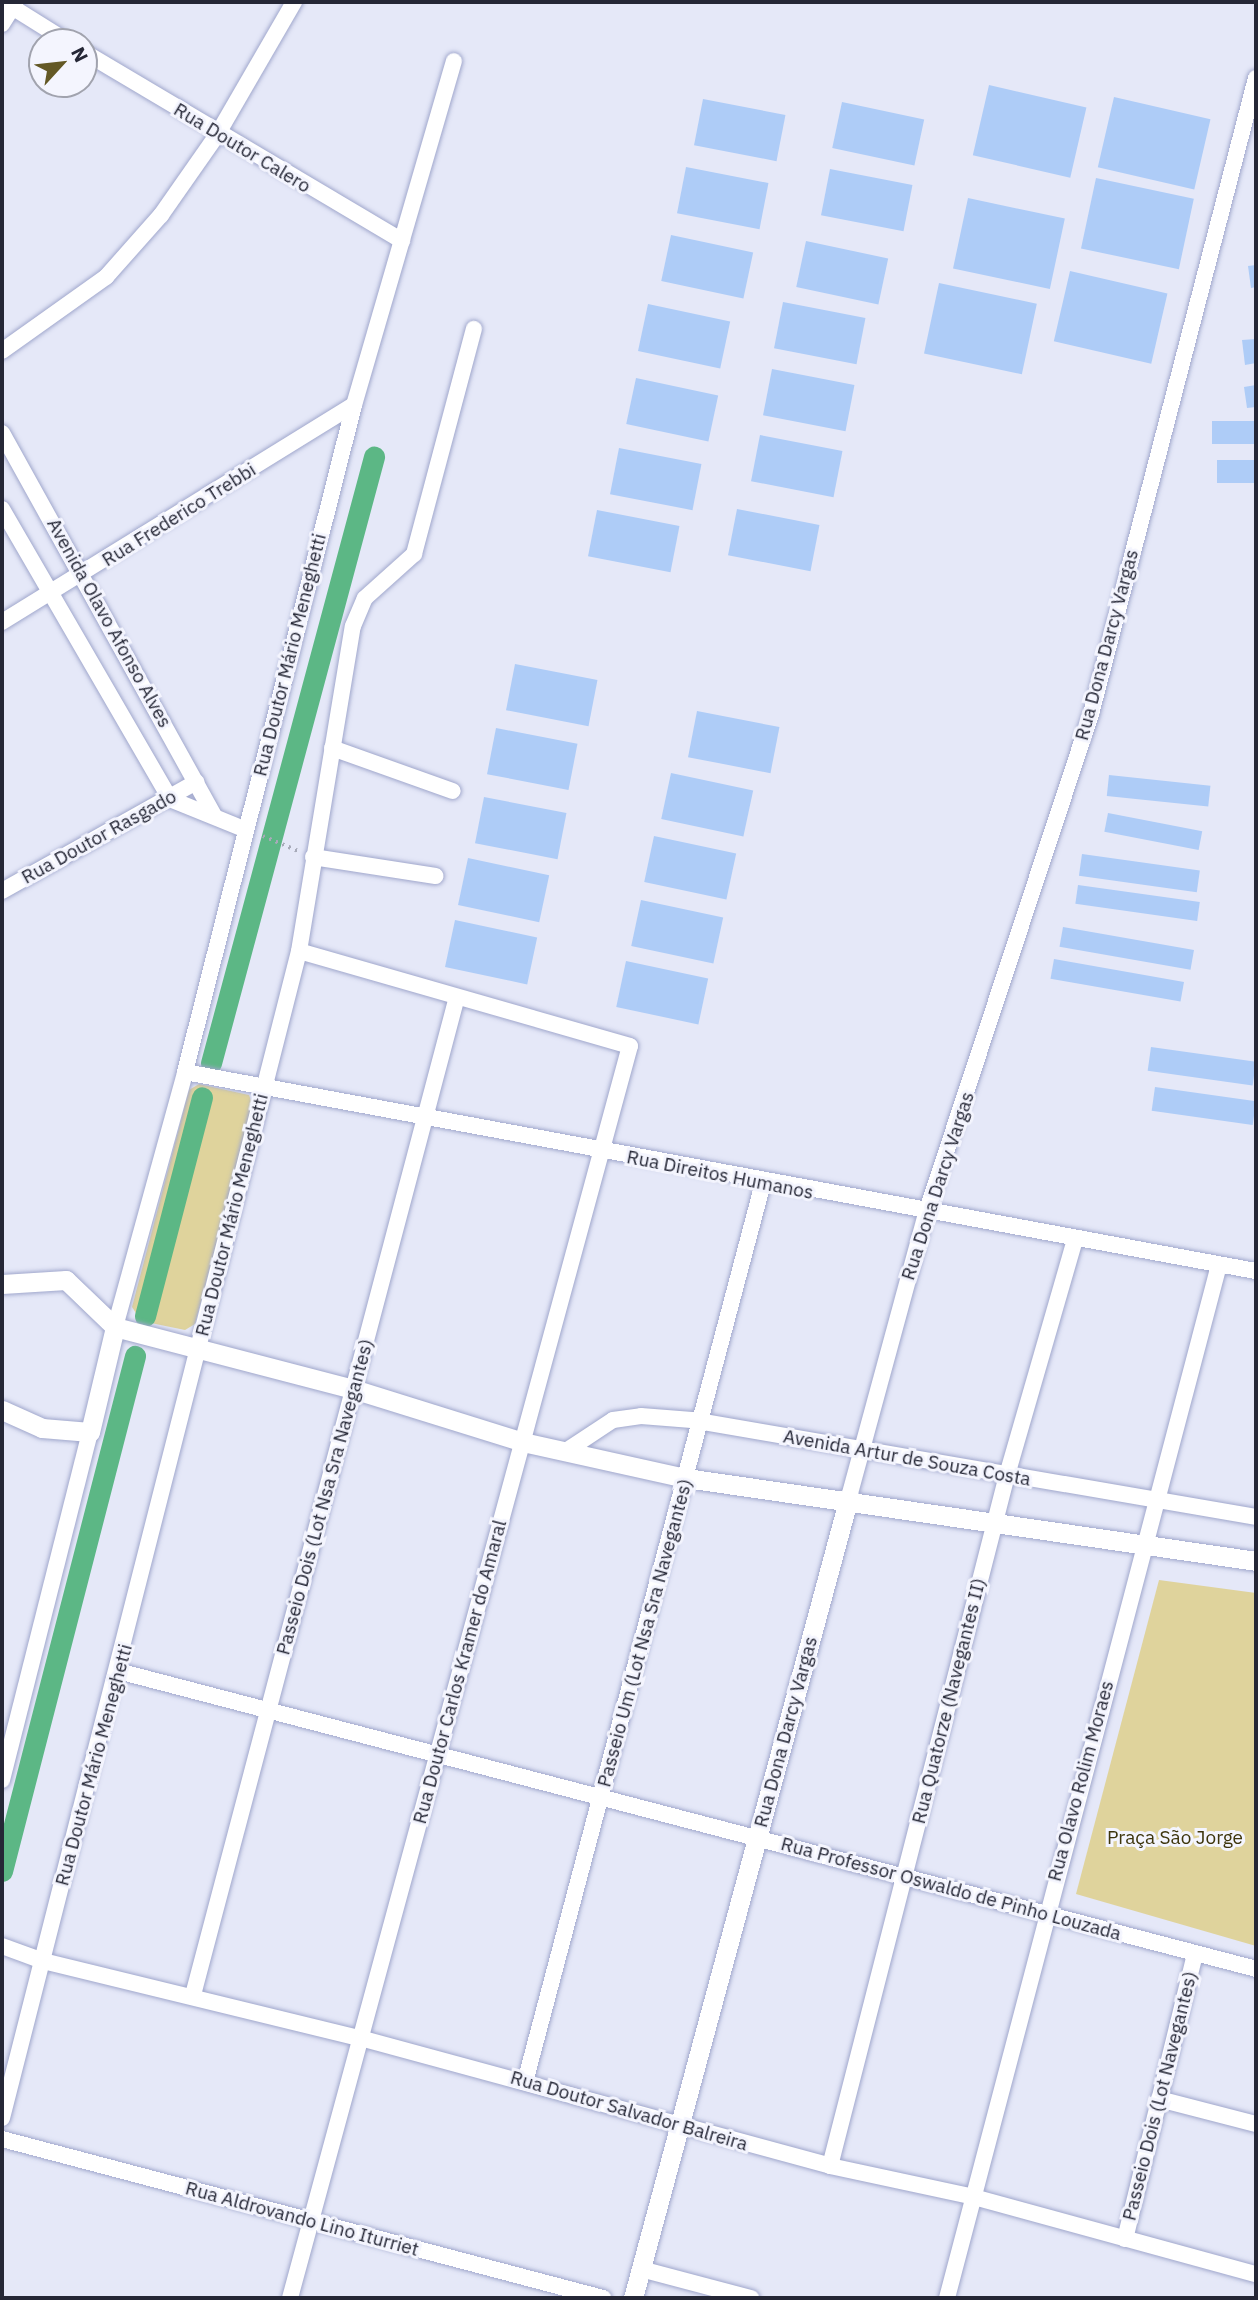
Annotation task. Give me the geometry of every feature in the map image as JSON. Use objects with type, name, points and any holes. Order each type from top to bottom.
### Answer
[{"type":"street","points":[[2,351],[106,277],[161,215],[216,135],[294,2]]},
{"type":"street","points":[[2,24],[11,3],[48,28]]},
{"type":"street","name":"Rua Doutor Calero","points":[[98,61],[216,135],[402,241]]},
{"type":"street","name":"Rua Doutor Mário Meneghetti","points":[[2,1780],[115,1327],[185,1072],[244,829],[354,405],[454,61]]},
{"type":"street","name":"Rua Dona Darcy Vargas","points":[[633,2298],[926,1213],[1091,714],[1256,78]]},
{"type":"street","name":"Rua Doutor Mário Meneghetti","points":[[2,2118],[118,1671],[299,951],[353,626],[365,598],[414,554],[474,330]]},
{"type":"street","name":"Rua Frederico Trebbi","points":[[2,622],[84,576],[354,405]]},
{"type":"street","name":"Avenida Olavo Afonso Alves","points":[[2,433],[84,576],[213,814]]},
{"type":"street","name":"Avenida Olavo Afonso Alves","points":[[2,509],[170,799]]},
{"type":"street","points":[[332,748],[453,791]]},
{"type":"street","name":"Rua Doutor Rasgado","points":[[2,891],[196,782]]},
{"type":"street","points":[[170,799],[213,814],[244,829]]},
{"type":"street","points":[[313,857],[436,876]]},
{"type":"street","points":[[299,951],[456,1000]]},
{"type":"street","name":"Rua Doutor Carlos Kramer do Amaral","points":[[290,2298],[523,1442],[598,1152],[631,1045],[456,1000]]},
{"type":"street","name":"Passeio Dois (Lot Nsa Sra Navegantes)","points":[[193,1995],[456,1000]]},
{"type":"street","name":"Rua Direitos Humanos","points":[[185,1072],[426,1121],[1256,1271]]},
{"type":"street","name":"Passeio Um (Lot Nsa Sra Navegantes)","points":[[525,2082],[763,1183]]},
{"type":"street","name":"Rua Quatorze (Navegantes II)","points":[[830,2166],[1007,1475],[1074,1239]]},
{"type":"street","name":"Rua Olavo Rolim Moraes","points":[[947,2298],[970,2196],[1219,1265]]},
{"type":"street","points":[[2,1284],[66,1279],[115,1327],[199,1346],[353,1389],[523,1442],[687,1478],[849,1497],[1256,1561]]},
{"type":"street","points":[[2,1410],[42,1427],[90,1432]]},
{"type":"street","name":"Avenida Artur de Souza Costa","points":[[566,1451],[613,1420],[641,1416],[861,1450],[1256,1517]]},
{"type":"street","name":"Rua Professor Oswaldo de Pinho Louzada","points":[[118,1671],[1256,1969]]},
{"type":"street","name":"Rua Doutor Salvador Balreira","points":[[2,1946],[43,1961],[193,1995],[360,2038],[678,2126],[830,2166],[970,2196],[1256,2274]]},
{"type":"street","name":"Passeio Dois (Lot Navegantes)","points":[[1125,2239],[1195,1953]]},
{"type":"street","points":[[1159,2099],[1256,2124]]},
{"type":"street","name":"Rua Aldrovando Lino Iturriet","points":[[2,2139],[603,2298]]},
{"type":"street","points":[[641,2269],[751,2298]]},
{"type":"path","points":[[262,836],[282,844]]},
{"type":"green space","points":[[199,1084],[249,1095],[253,1106],[195,1324],[185,1330],[141,1321],[132,1307],[189,1090]]},
{"type":"green space","name":"Praça São Jorge","points":[[1159,1580],[1256,1593],[1256,1946],[1076,1894]]},
{"type":"building","points":[[989,85],[1086,107],[1070,178],[973,155]]},
{"type":"building","points":[[1114,97],[1210,119],[1194,189],[1098,167]]},
{"type":"building","points":[[703,99],[785,115],[776,161],[694,145]]},
{"type":"building","points":[[842,102],[924,119],[914,165],[832,148]]},
{"type":"building","points":[[686,167],[768,183],[759,229],[677,213]]},
{"type":"building","points":[[830,169],[912,185],[903,231],[821,215]]},
{"type":"building","points":[[1096,178],[1194,199],[1179,269],[1081,248]]},
{"type":"building","points":[[968,198],[1065,219],[1050,289],[953,268]]},
{"type":"building","points":[[671,235],[753,252],[743,298],[661,281]]},
{"type":"building","points":[[806,241],[888,258],[878,304],[796,287]]},
{"type":"building","points":[[1256,265],[1256,287],[1251,288],[1248,266]]},
{"type":"building","points":[[1070,271],[1167,293],[1151,364],[1054,341]]},
{"type":"building","points":[[939,283],[1037,304],[1022,374],[924,353]]},
{"type":"building","points":[[783,302],[865,318],[856,364],[774,348]]},
{"type":"building","points":[[648,304],[730,321],[720,368],[638,351]]},
{"type":"building","points":[[1256,339],[1256,363],[1245,365],[1242,340]]},
{"type":"building","points":[[772,369],[854,385],[845,431],[763,415]]},
{"type":"building","points":[[636,378],[718,395],[708,441],[626,424]]},
{"type":"building","points":[[1256,385],[1256,407],[1247,408],[1244,387]]},
{"type":"building","points":[[1212,421],[1256,421],[1256,444],[1212,444]]},
{"type":"building","points":[[760,435],[842,451],[833,497],[751,481]]},
{"type":"building","points":[[619,448],[701,464],[692,510],[610,494]]},
{"type":"building","points":[[1217,460],[1256,460],[1256,483],[1217,483]]},
{"type":"building","points":[[737,509],[819,525],[810,571],[728,555]]},
{"type":"building","points":[[597,510],[679,526],[670,572],[588,556]]},
{"type":"building","points":[[515,664],[597,680],[588,726],[506,710]]},
{"type":"building","points":[[697,711],[779,727],[770,773],[688,757]]},
{"type":"building","points":[[496,728],[577,744],[569,790],[487,774]]},
{"type":"building","points":[[671,773],[753,790],[743,836],[661,819]]},
{"type":"building","points":[[1109,775],[1210,786],[1208,807],[1107,796]]},
{"type":"building","points":[[484,797],[566,813],[557,859],[475,843]]},
{"type":"building","points":[[1108,813],[1202,831],[1199,850],[1104,832]]},
{"type":"building","points":[[654,836],[736,853],[726,899],[644,882]]},
{"type":"building","points":[[1082,854],[1200,871],[1197,892],[1079,876]]},
{"type":"building","points":[[468,858],[549,875],[539,922],[458,905]]},
{"type":"building","points":[[1078,885],[1200,902],[1197,921],[1075,904]]},
{"type":"building","points":[[641,900],[723,917],[713,963],[631,946]]},
{"type":"building","points":[[455,920],[537,937],[527,984],[445,967]]},
{"type":"building","points":[[1063,927],[1194,950],[1191,970],[1060,947]]},
{"type":"building","points":[[1054,959],[1184,982],[1181,1002],[1051,979]]},
{"type":"building","points":[[626,961],[708,978],[698,1024],[616,1007]]},
{"type":"building","points":[[1151,1047],[1256,1062],[1253,1086],[1148,1071]]},
{"type":"building","points":[[1155,1087],[1256,1101],[1253,1125],[1152,1111]]},
{"type":"waterway","points":[[211,1063],[374,457]]},
{"type":"waterway","points":[[145,1316],[202,1097]]},
{"type":"waterway","points":[[2,1871],[135,1356]]}]
